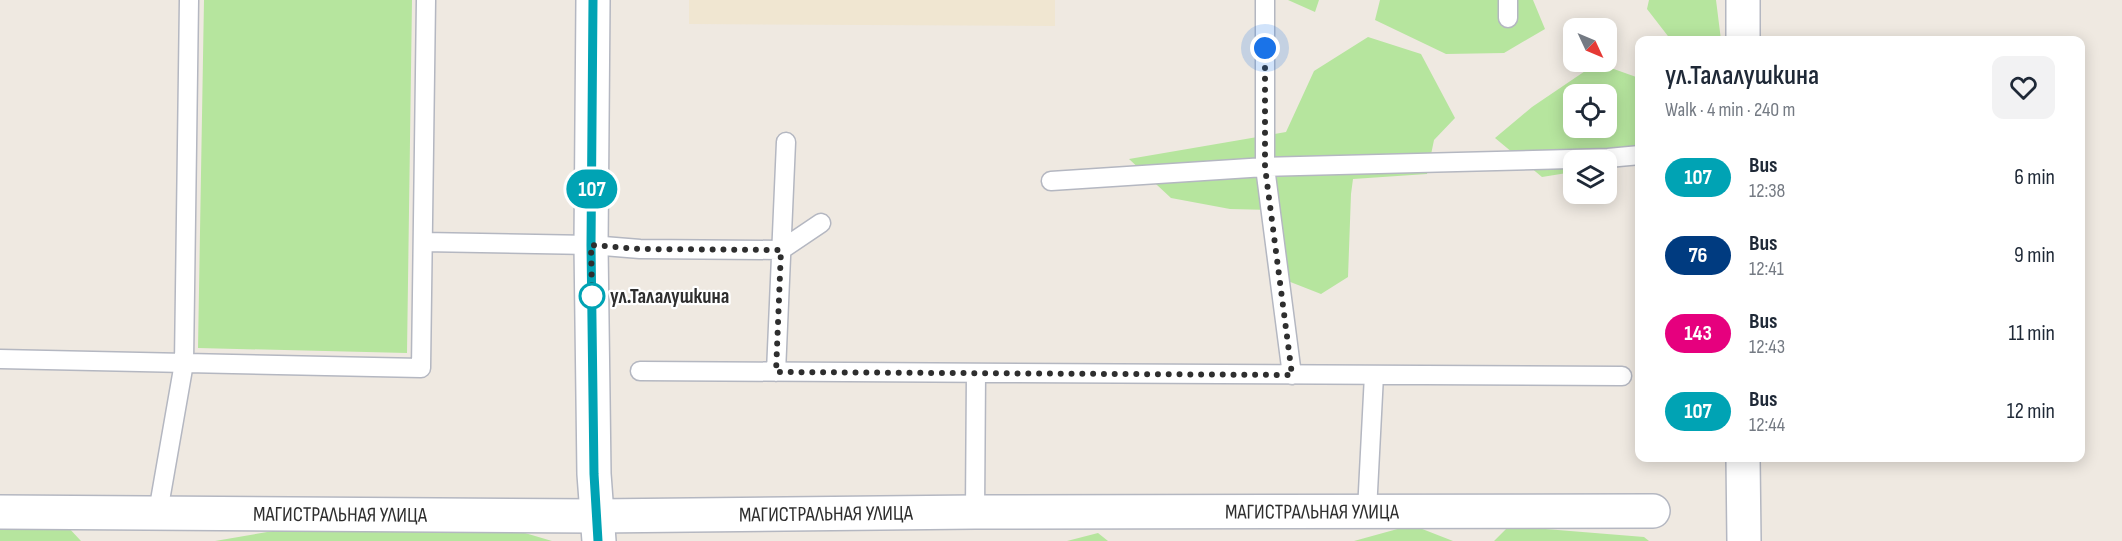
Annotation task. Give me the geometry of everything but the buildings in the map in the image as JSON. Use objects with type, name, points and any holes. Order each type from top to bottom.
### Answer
[{"type":"street","points":[[593,0],[591,245],[597,529]]},
{"type":"street","points":[[1743,0],[1743,36]]},
{"type":"street","points":[[1743,462],[1744,541]]},
{"type":"street","name":"МАГИСТРАЛЬНАЯ УЛИЦА","points":[[0,512],[158,512],[597,529],[975,512],[1653,511]]},
{"type":"lane","points":[[0,359],[420,368],[426,0]]},
{"type":"lane","points":[[1265,0],[1265,167],[1292,375]]},
{"type":"lane","points":[[158,512],[183,363],[189,1]]},
{"type":"lane","points":[[776,372],[786,142]]},
{"type":"lane","points":[[1052,181],[1265,167],[1635,155]]},
{"type":"lane","points":[[423,243],[781,250],[821,223]]},
{"type":"lane","points":[[640,372],[1622,376]]},
{"type":"lane","points":[[975,512],[976,373]]},
{"type":"lane","points":[[1367,511],[1374,375]]},
{"type":"shaded area","points":[[689,0],[1055,0],[1055,26],[689,24]]},
{"type":"green space","points":[[204,0],[412,0],[407,353],[198,348]]},
{"type":"green space","points":[[1288,0],[1319,0],[1315,12]]},
{"type":"green space","points":[[1380,0],[1533,0],[1545,29],[1504,53],[1446,54],[1375,20]]},
{"type":"green space","points":[[1649,0],[1716,0],[1720,36],[1668,36],[1647,9]]},
{"type":"green space","points":[[1368,37],[1421,54],[1455,118],[1434,140],[1427,174],[1353,179],[1348,277],[1321,294],[1270,274],[1274,210],[1230,209],[1171,198],[1129,159],[1286,132],[1314,71]]},
{"type":"green space","points":[[1617,70],[1635,77],[1635,158],[1617,159],[1617,150],[1563,150],[1563,174],[1542,177],[1495,138],[1532,107],[1563,86],[1563,138],[1617,138],[1617,84],[1566,84],[1584,72],[1617,72]]},
{"type":"green space","points":[[1412,525],[1453,541],[1354,541]]},
{"type":"green space","points":[[67,526],[81,541],[0,541],[0,528]]},
{"type":"green space","points":[[302,526],[508,528],[552,541],[215,541]]},
{"type":"green space","points":[[1509,526],[1644,537],[1649,541],[1494,541]]},
{"type":"green space","points":[[1098,533],[1108,541],[1067,541]]},
{"type":"bus line","name":"107","points":[[593,0],[591,245],[594,474],[598,541]]},
{"type":"place","name":"ул.Талалушкина","points":[[592,296]]},
{"type":"route","points":[[592,296],[591,245],[640,249],[781,250],[776,372],[1292,375],[1265,167],[1265,48]]}]
